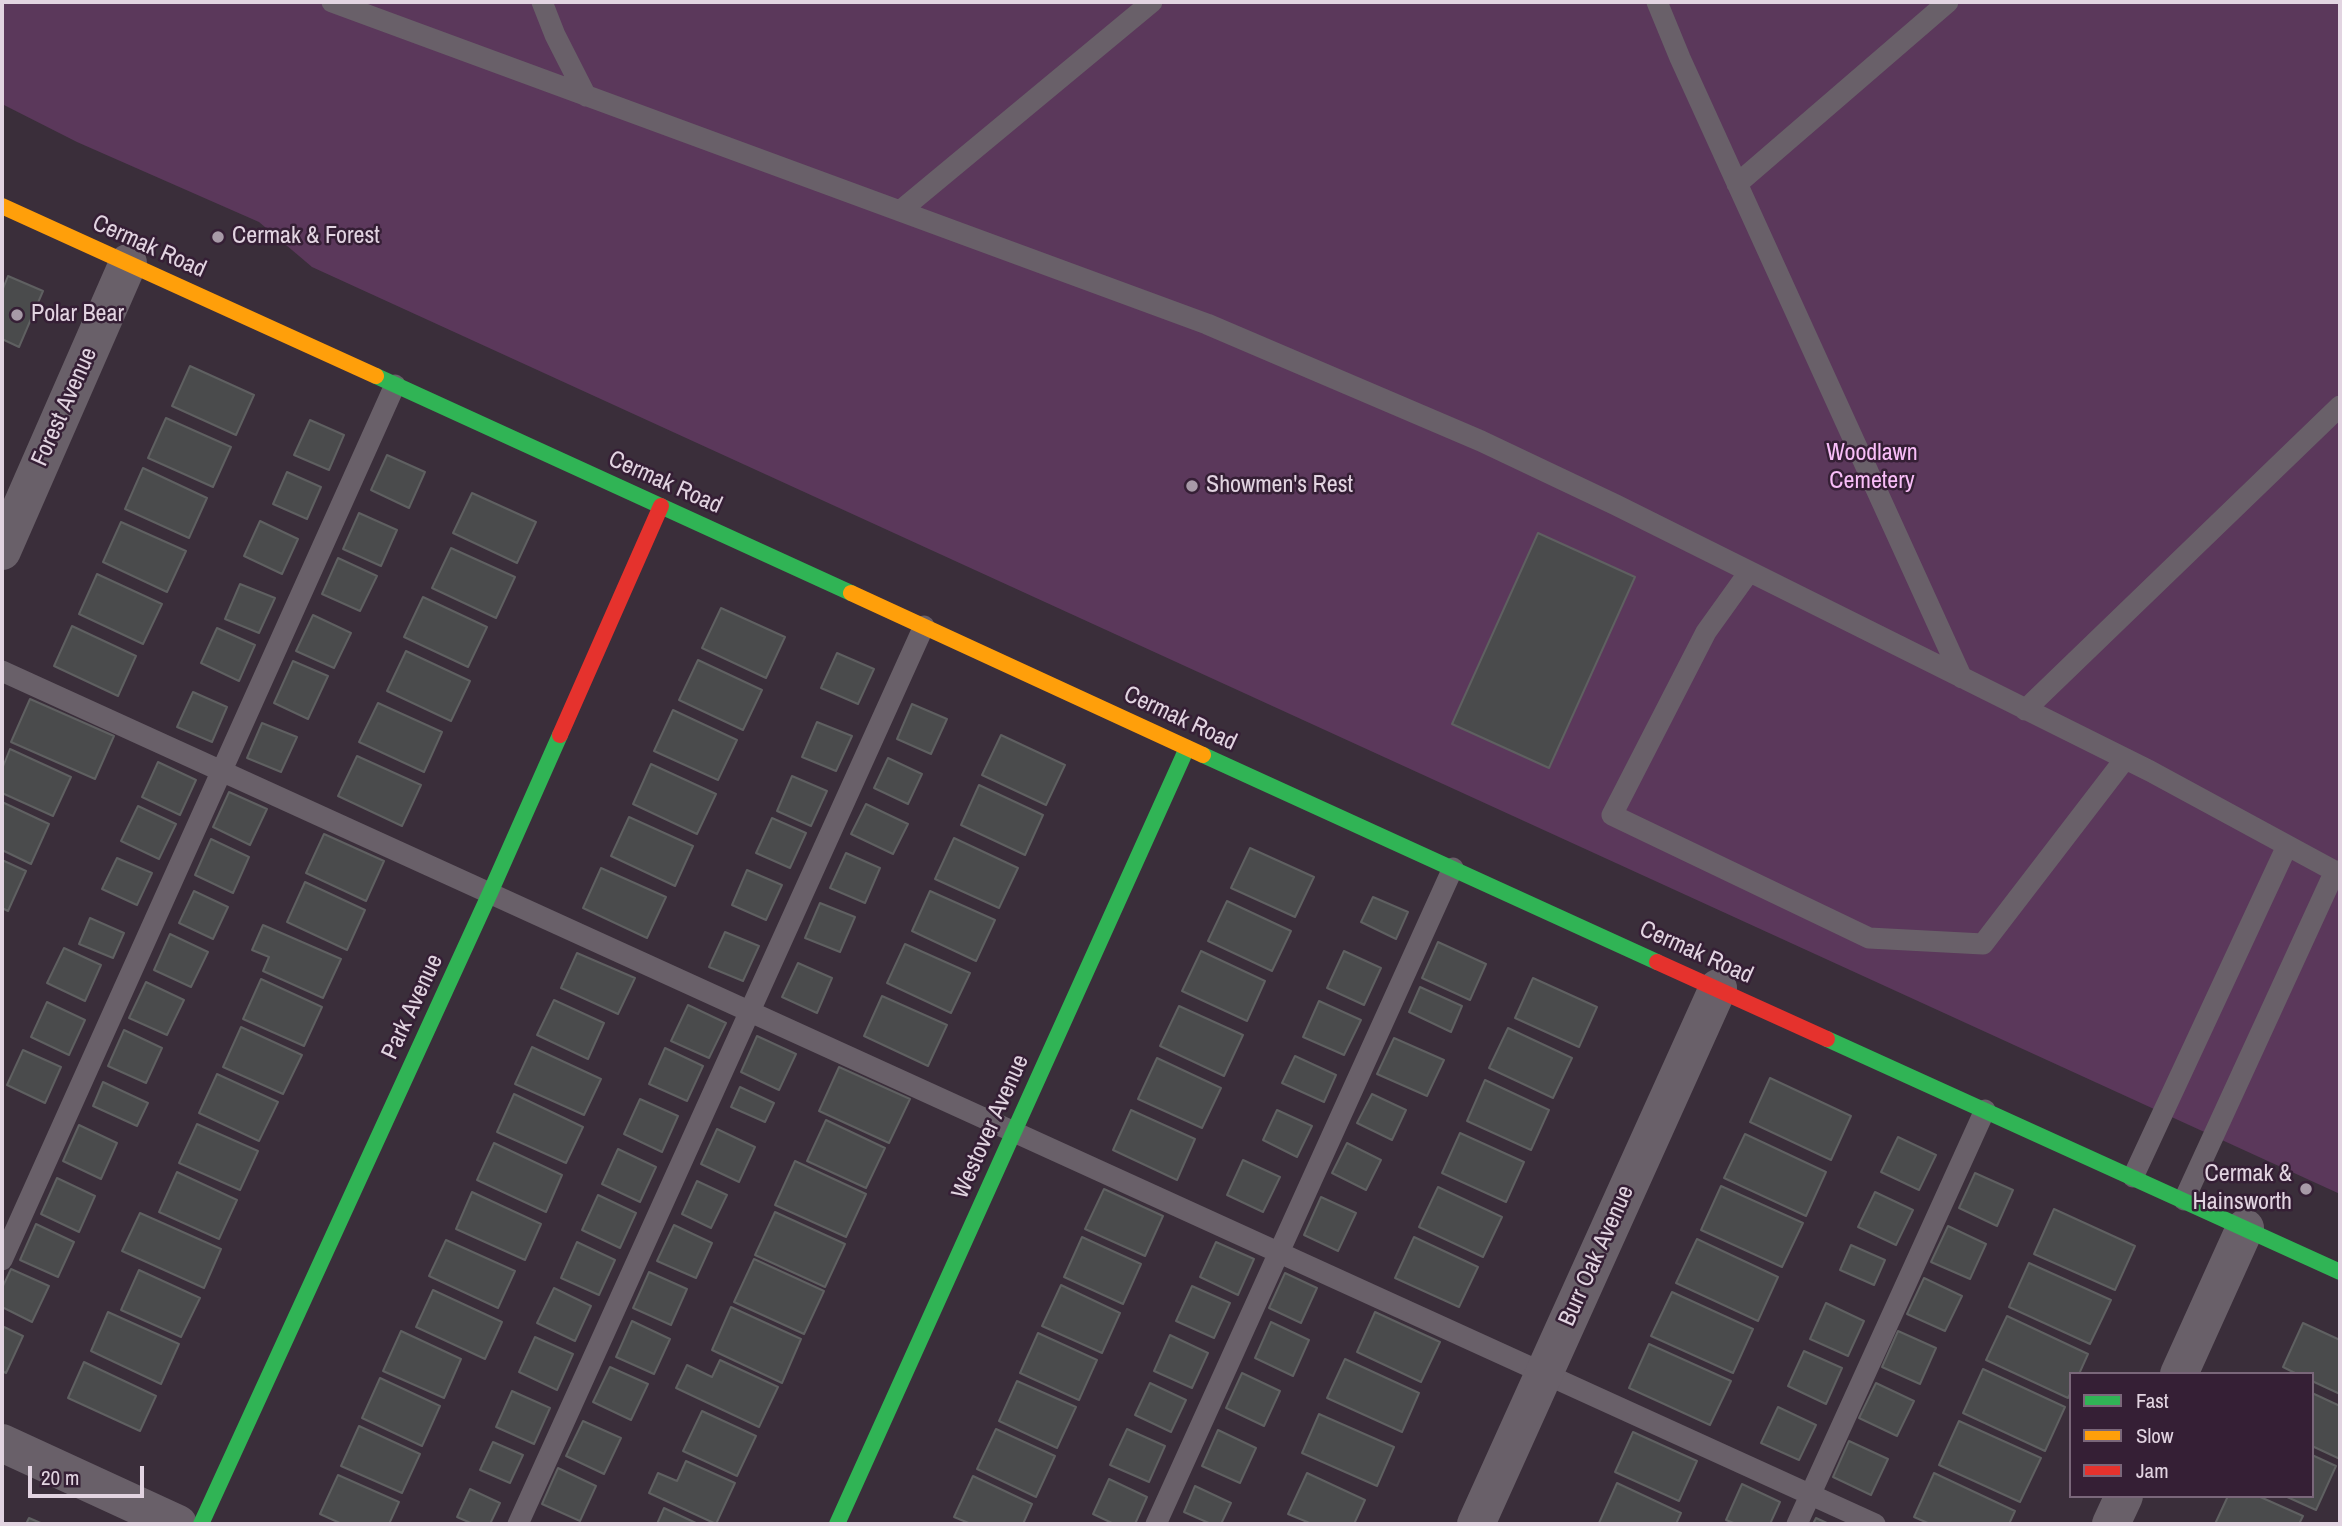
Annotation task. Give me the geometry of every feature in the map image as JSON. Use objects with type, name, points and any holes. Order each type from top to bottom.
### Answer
[{"type":"main road","name":"Cermak Road","points":[[2,205],[2340,1272]]},
{"type":"main road","name":"Park Avenue","points":[[201,1524],[490,893],[661,506]]},
{"type":"main road","name":"Westover Avenue","points":[[837,1524],[1187,748]]},
{"type":"street","name":"Forest Avenue","points":[[5,533],[128,263]]},
{"type":"street","name":"Burr Oak Avenue","points":[[1476,1524],[1718,988]]},
{"type":"street","points":[[2180,1372],[2245,1228]]},
{"type":"street","points":[[2,1443],[178,1524]]},
{"type":"street","points":[[2111,1524],[2123,1498]]},
{"type":"lane","points":[[332,2],[1207,324],[1481,441],[2124,759],[2338,872],[2184,1200]]},
{"type":"lane","points":[[542,2],[555,35],[586,96]]},
{"type":"lane","points":[[900,211],[1152,2]]},
{"type":"lane","points":[[1657,2],[1962,678]]},
{"type":"lane","points":[[1737,184],[1948,2]]},
{"type":"lane","points":[[2,1259],[396,385]]},
{"type":"lane","points":[[2025,710],[2340,405]]},
{"type":"lane","points":[[1749,572],[1706,632],[1612,815],[1868,938],[1983,944],[2124,759]]},
{"type":"lane","points":[[518,1524],[924,626]]},
{"type":"lane","points":[[2,671],[1875,1524]]},
{"type":"lane","points":[[2133,1177],[2287,846]]},
{"type":"lane","points":[[1157,1524],[1453,868]]},
{"type":"lane","points":[[1797,1524],[1985,1110]]},
{"type":"green space","name":"Woodlawn Cemetery","points":[[2,2],[2340,2],[2340,1194],[312,267],[259,222],[77,142],[2,104]]},
{"type":"building","name":"Polar Bear","points":[[8,276],[43,291],[19,347],[2,339],[2,291]]},
{"type":"building","points":[[190,366],[254,395],[236,435],[172,406]]},
{"type":"building","points":[[166,418],[231,447],[213,487],[148,458]]},
{"type":"building","points":[[310,420],[344,435],[329,470],[294,455]]},
{"type":"building","points":[[387,455],[425,472],[409,508],[371,490]]},
{"type":"building","points":[[143,468],[207,498],[189,538],[125,509]]},
{"type":"building","points":[[287,472],[321,487],[307,519],[273,504]]},
{"type":"building","points":[[472,493],[536,522],[517,563],[453,533]]},
{"type":"building","points":[[359,513],[397,530],[381,566],[343,549]]},
{"type":"building","points":[[260,521],[298,539],[282,574],[244,556]]},
{"type":"building","points":[[121,522],[186,551],[167,592],[103,562]]},
{"type":"building","points":[[1538,533],[1635,577],[1549,768],[1452,724]]},
{"type":"building","points":[[451,548],[515,577],[496,618],[432,588]]},
{"type":"building","points":[[338,558],[377,576],[360,611],[322,594]]},
{"type":"building","points":[[97,574],[162,604],[143,644],[79,614]]},
{"type":"building","points":[[240,584],[275,598],[259,633],[225,619]]},
{"type":"building","points":[[423,597],[487,627],[468,667],[404,637]]},
{"type":"building","points":[[721,608],[785,637],[766,678],[702,648]]},
{"type":"building","points":[[313,615],[351,633],[334,668],[296,651]]},
{"type":"building","points":[[72,626],[136,656],[118,696],[54,666]]},
{"type":"building","points":[[217,628],[255,645],[239,681],[201,663]]},
{"type":"building","points":[[406,651],[470,681],[451,721],[387,691]]},
{"type":"building","points":[[837,653],[874,669],[858,704],[821,688]]},
{"type":"building","points":[[698,660],[762,690],[743,730],[679,700]]},
{"type":"building","points":[[293,661],[328,676],[308,719],[274,703]]},
{"type":"building","points":[[193,692],[227,707],[212,742],[177,727]]},
{"type":"building","points":[[30,699],[114,736],[95,779],[11,742]]},
{"type":"building","points":[[378,703],[442,732],[424,772],[359,742]]},
{"type":"building","points":[[912,704],[947,719],[931,754],[897,739]]},
{"type":"building","points":[[673,710],[737,740],[718,780],[654,751]]},
{"type":"building","points":[[817,722],[852,736],[836,771],[802,757]]},
{"type":"building","points":[[262,723],[297,737],[281,772],[247,758]]},
{"type":"building","points":[[1001,735],[1065,765],[1046,805],[982,775]]},
{"type":"building","points":[[10,749],[71,777],[53,816],[2,793],[2,769]]},
{"type":"building","points":[[357,756],[421,785],[402,826],[338,796]]},
{"type":"building","points":[[888,758],[922,774],[908,804],[874,788]]},
{"type":"building","points":[[158,762],[196,780],[180,815],[142,797]]},
{"type":"building","points":[[651,764],[716,794],[697,834],[633,804]]},
{"type":"building","points":[[792,776],[827,791],[811,826],[777,811]]},
{"type":"building","points":[[979,785],[1043,815],[1025,855],[961,825]]},
{"type":"building","points":[[229,792],[267,809],[250,845],[213,827]]},
{"type":"building","points":[[2,802],[49,824],[31,864],[2,850]]},
{"type":"building","points":[[866,804],[908,824],[893,854],[851,834]]},
{"type":"building","points":[[138,806],[176,824],[159,859],[121,841]]},
{"type":"building","points":[[629,817],[693,846],[675,886],[611,856]]},
{"type":"building","points":[[772,818],[806,833],[790,868],[756,853]]},
{"type":"building","points":[[324,834],[384,861],[366,901],[306,873]]},
{"type":"building","points":[[954,838],[1018,868],[999,908],[935,879]]},
{"type":"building","points":[[211,839],[249,857],[233,893],[195,875]]},
{"type":"building","points":[[1250,848],[1314,877],[1295,917],[1231,888]]},
{"type":"building","points":[[846,853],[880,868],[865,903],[830,888]]},
{"type":"building","points":[[117,858],[152,873],[137,905],[102,889]]},
{"type":"building","points":[[2,860],[26,871],[8,911],[2,908]]},
{"type":"building","points":[[601,868],[666,897],[647,938],[583,908]]},
{"type":"building","points":[[747,870],[782,885],[766,920],[732,905]]},
{"type":"building","points":[[305,882],[365,910],[347,950],[287,922]]},
{"type":"building","points":[[194,891],[228,907],[213,939],[179,923]]},
{"type":"building","points":[[930,891],[995,920],[976,961],[912,931]]},
{"type":"building","points":[[1373,897],[1408,912],[1396,939],[1361,922]]},
{"type":"building","points":[[1227,901],[1291,931],[1272,971],[1208,941]]},
{"type":"building","points":[[820,903],[855,917],[840,952],[805,938]]},
{"type":"building","points":[[90,918],[124,933],[113,958],[79,944]]},
{"type":"building","points":[[263,925],[341,959],[323,998],[263,971],[269,957],[252,950]]},
{"type":"building","points":[[725,932],[759,946],[743,981],[709,967]]},
{"type":"building","points":[[170,934],[208,952],[191,987],[154,970]]},
{"type":"building","points":[[1438,942],[1486,964],[1470,1000],[1422,978]]},
{"type":"building","points":[[905,944],[970,973],[951,1013],[887,983]]},
{"type":"building","points":[[64,948],[101,965],[85,1001],[47,983]]},
{"type":"building","points":[[1201,951],[1265,981],[1247,1021],[1182,991]]},
{"type":"building","points":[[1344,951],[1381,968],[1364,1005],[1327,988]]},
{"type":"building","points":[[577,953],[635,978],[618,1014],[561,988]]},
{"type":"building","points":[[798,963],[832,978],[817,1013],[782,997]]},
{"type":"building","points":[[1533,978],[1597,1007],[1579,1047],[1515,1018]]},
{"type":"building","points":[[261,979],[322,1007],[304,1046],[243,1019]]},
{"type":"building","points":[[146,982],[184,1000],[167,1035],[129,1018]]},
{"type":"building","points":[[1420,987],[1462,1006],[1451,1032],[1409,1012]]},
{"type":"building","points":[[882,996],[947,1025],[928,1066],[864,1036]]},
{"type":"building","points":[[554,1000],[604,1023],[588,1059],[537,1035]]},
{"type":"building","points":[[1319,1001],[1361,1020],[1344,1055],[1303,1037]]},
{"type":"building","points":[[47,1002],[85,1020],[69,1055],[31,1037]]},
{"type":"building","points":[[688,1005],[726,1023],[709,1058],[671,1041]]},
{"type":"building","points":[[1179,1006],[1243,1035],[1224,1076],[1160,1046]]},
{"type":"building","points":[[241,1027],[302,1055],[283,1094],[223,1067]]},
{"type":"building","points":[[1508,1028],[1572,1058],[1553,1098],[1489,1068]]},
{"type":"building","points":[[124,1030],[162,1048],[146,1083],[108,1066]]},
{"type":"building","points":[[757,1036],[796,1054],[779,1090],[741,1072]]},
{"type":"building","points":[[1394,1038],[1444,1060],[1427,1096],[1377,1074]]},
{"type":"building","points":[[532,1047],[601,1079],[584,1115],[515,1084]]},
{"type":"building","points":[[665,1048],[703,1066],[687,1101],[649,1084]]},
{"type":"building","points":[[23,1050],[61,1067],[45,1103],[7,1085]]},
{"type":"building","points":[[1295,1056],[1336,1075],[1324,1102],[1282,1083]]},
{"type":"building","points":[[1157,1058],[1221,1088],[1202,1128],[1138,1099]]},
{"type":"building","points":[[839,1067],[910,1099],[889,1143],[819,1111]]},
{"type":"building","points":[[217,1074],[278,1102],[259,1141],[199,1113]]},
{"type":"building","points":[[1770,1078],[1851,1116],[1831,1160],[1750,1122]]},
{"type":"building","points":[[1485,1080],[1549,1110],[1531,1150],[1467,1121]]},
{"type":"building","points":[[103,1082],[148,1103],[137,1126],[93,1106]]},
{"type":"building","points":[[740,1087],[774,1103],[765,1122],[731,1107]]},
{"type":"building","points":[[514,1094],[583,1127],[566,1163],[497,1132]]},
{"type":"building","points":[[1372,1094],[1406,1110],[1392,1140],[1357,1123]]},
{"type":"building","points":[[640,1099],[678,1116],[662,1152],[624,1134]]},
{"type":"building","points":[[1131,1110],[1195,1139],[1177,1180],[1113,1150]]},
{"type":"building","points":[[1277,1110],[1312,1126],[1297,1157],[1263,1140]]},
{"type":"building","points":[[826,1120],[885,1148],[866,1188],[807,1161]]},
{"type":"building","points":[[197,1124],[258,1151],[240,1190],[179,1163]]},
{"type":"building","points":[[79,1125],[117,1143],[101,1179],[63,1161]]},
{"type":"building","points":[[717,1129],[755,1147],[739,1182],[701,1164]]},
{"type":"building","points":[[1460,1133],[1524,1162],[1506,1202],[1442,1173]]},
{"type":"building","points":[[1745,1134],[1826,1172],[1806,1216],[1724,1178]]},
{"type":"building","points":[[1898,1137],[1936,1155],[1919,1190],[1881,1172]]},
{"type":"building","points":[[494,1143],[562,1175],[546,1212],[477,1180]]},
{"type":"building","points":[[1347,1143],[1381,1160],[1366,1190],[1332,1173]]},
{"type":"building","points":[[618,1149],[656,1167],[640,1202],[602,1184]]},
{"type":"building","points":[[1243,1160],[1280,1177],[1263,1212],[1227,1195]]},
{"type":"building","points":[[795,1161],[866,1194],[846,1237],[775,1205]]},
{"type":"building","points":[[177,1172],[237,1200],[219,1239],[159,1212]]},
{"type":"building","points":[[1975,1173],[2013,1190],[1997,1226],[1959,1208]]},
{"type":"building","points":[[57,1178],[95,1196],[79,1232],[41,1214]]},
{"type":"building","points":[[697,1181],[727,1195],[711,1228],[682,1214]]},
{"type":"building","points":[[1721,1186],[1803,1223],[1782,1267],[1701,1230]]},
{"type":"building","points":[[1438,1187],[1502,1217],[1483,1257],[1419,1227]]},
{"type":"building","points":[[1104,1189],[1163,1216],[1145,1256],[1085,1229]]},
{"type":"building","points":[[472,1192],[541,1224],[525,1260],[456,1229]]},
{"type":"building","points":[[1875,1192],[1913,1210],[1896,1245],[1858,1227]]},
{"type":"building","points":[[598,1195],[636,1213],[620,1248],[582,1230]]},
{"type":"building","points":[[1321,1197],[1356,1213],[1338,1251],[1304,1235]]},
{"type":"building","points":[[2054,1209],[2135,1246],[2115,1290],[2034,1254]]},
{"type":"building","points":[[775,1212],[845,1244],[825,1287],[755,1255]]},
{"type":"building","points":[[140,1213],[221,1249],[204,1288],[122,1251]]},
{"type":"building","points":[[36,1224],[74,1242],[58,1277],[20,1260]]},
{"type":"building","points":[[674,1225],[712,1243],[696,1278],[657,1261]]},
{"type":"building","points":[[1948,1226],[1986,1244],[1970,1279],[1931,1262]]},
{"type":"building","points":[[1082,1237],[1141,1264],[1123,1304],[1064,1277]]},
{"type":"building","points":[[1414,1237],[1478,1267],[1459,1307],[1395,1278]]},
{"type":"building","points":[[1697,1239],[1778,1277],[1758,1321],[1676,1283]]},
{"type":"building","points":[[446,1240],[515,1271],[498,1308],[429,1276]]},
{"type":"building","points":[[577,1242],[615,1260],[599,1295],[561,1278]]},
{"type":"building","points":[[1216,1242],[1254,1259],[1238,1295],[1200,1277]]},
{"type":"building","points":[[1851,1245],[1885,1260],[1874,1285],[1840,1270]]},
{"type":"building","points":[[754,1259],[824,1291],[804,1334],[734,1302]]},
{"type":"building","points":[[2029,1263],[2111,1300],[2090,1344],[2009,1307]]},
{"type":"building","points":[[11,1269],[49,1286],[32,1322],[2,1307],[2,1288]]},
{"type":"building","points":[[139,1270],[200,1298],[181,1337],[121,1310]]},
{"type":"building","points":[[649,1272],[687,1289],[671,1325],[633,1308]]},
{"type":"building","points":[[1285,1273],[1317,1288],[1301,1323],[1269,1308]]},
{"type":"building","points":[[1924,1278],[1962,1296],[1945,1331],[1907,1314]]},
{"type":"building","points":[[1061,1285],[1120,1313],[1102,1353],[1042,1326]]},
{"type":"building","points":[[1192,1286],[1230,1303],[1214,1338],[1176,1321]]},
{"type":"building","points":[[554,1288],[591,1306],[575,1341],[537,1323]]},
{"type":"building","points":[[433,1290],[502,1322],[485,1359],[416,1327]]},
{"type":"building","points":[[1672,1292],[1753,1329],[1733,1373],[1651,1336]]},
{"type":"building","points":[[1826,1303],[1864,1321],[1848,1356],[1810,1339]]},
{"type":"building","points":[[731,1307],[801,1339],[782,1383],[712,1350]]},
{"type":"building","points":[[108,1312],[179,1344],[161,1384],[91,1351]]},
{"type":"building","points":[[1375,1312],[1440,1342],[1421,1382],[1357,1352]]},
{"type":"building","points":[[2007,1316],[2088,1354],[2080,1372],[2069,1372],[2068,1398],[1986,1360]]},
{"type":"building","points":[[632,1321],[670,1339],[654,1374],[616,1357]]},
{"type":"building","points":[[1271,1322],[1309,1340],[1293,1376],[1255,1358]]},
{"type":"building","points":[[2303,1323],[2340,1340],[2340,1394],[2314,1382],[2314,1372],[2293,1372],[2283,1367]]},
{"type":"building","points":[[2,1326],[23,1336],[6,1373],[2,1371]]},
{"type":"building","points":[[401,1331],[461,1359],[444,1398],[383,1371]]},
{"type":"building","points":[[1898,1331],[1936,1348],[1920,1384],[1882,1367]]},
{"type":"building","points":[[1038,1333],[1097,1360],[1079,1400],[1020,1373]]},
{"type":"building","points":[[1170,1335],[1208,1353],[1192,1388],[1154,1371]]},
{"type":"building","points":[[535,1337],[573,1354],[557,1390],[519,1372]]},
{"type":"building","points":[[1649,1344],[1731,1381],[1710,1425],[1629,1388]]},
{"type":"building","points":[[1804,1351],[1842,1368],[1826,1404],[1788,1386]]},
{"type":"building","points":[[1345,1359],[1419,1393],[1402,1432],[1327,1398]]},
{"type":"building","points":[[720,1360],[778,1387],[759,1427],[676,1388],[687,1365],[712,1377]]},
{"type":"building","points":[[84,1362],[156,1396],[140,1431],[68,1398]]},
{"type":"building","points":[[610,1367],[648,1384],[631,1420],[593,1402]]},
{"type":"building","points":[[1983,1369],[2065,1407],[2045,1451],[1963,1413]]},
{"type":"building","points":[[1242,1373],[1280,1391],[1264,1426],[1226,1408]]},
{"type":"building","points":[[380,1378],[440,1406],[422,1446],[362,1418]]},
{"type":"building","points":[[1017,1381],[1076,1407],[1057,1448],[999,1421]]},
{"type":"building","points":[[1150,1383],[1186,1400],[1171,1432],[1135,1415]]},
{"type":"building","points":[[1876,1383],[1914,1401],[1897,1436],[1859,1418]]},
{"type":"building","points":[[512,1391],[550,1408],[534,1444],[496,1427]]},
{"type":"building","points":[[2314,1394],[2340,1406],[2340,1459],[2314,1447]]},
{"type":"building","points":[[1778,1407],[1816,1425],[1799,1460],[1761,1443]]},
{"type":"building","points":[[702,1411],[756,1436],[737,1476],[683,1451]]},
{"type":"building","points":[[1319,1414],[1394,1447],[1377,1486],[1302,1453]]},
{"type":"building","points":[[583,1421],[621,1438],[604,1474],[566,1456]]},
{"type":"building","points":[[1959,1421],[2041,1458],[2020,1502],[1939,1465]]},
{"type":"building","points":[[359,1426],[420,1454],[402,1493],[341,1466]]},
{"type":"building","points":[[996,1429],[1055,1456],[1036,1497],[977,1469]]},
{"type":"building","points":[[1127,1429],[1165,1446],[1149,1482],[1110,1465]]},
{"type":"building","points":[[1218,1430],[1256,1448],[1240,1483],[1202,1466]]},
{"type":"building","points":[[1633,1432],[1697,1461],[1679,1501],[1615,1472]]},
{"type":"building","points":[[1849,1441],[1888,1459],[1871,1495],[1833,1477]]},
{"type":"building","points":[[493,1442],[523,1455],[510,1483],[480,1470]]},
{"type":"building","points":[[2314,1456],[2336,1466],[2316,1510],[2289,1498],[2314,1498]]},
{"type":"building","points":[[686,1461],[735,1483],[716,1524],[649,1493],[658,1473],[677,1481]]},
{"type":"building","points":[[558,1468],[596,1486],[580,1521],[542,1504]]},
{"type":"building","points":[[1307,1473],[1365,1500],[1354,1524],[1312,1524],[1288,1514]]},
{"type":"building","points":[[1934,1473],[2015,1511],[2009,1524],[1930,1524],[1914,1517]]},
{"type":"building","points":[[338,1475],[399,1502],[389,1524],[342,1524],[320,1514]]},
{"type":"building","points":[[973,1476],[1032,1504],[1023,1524],[971,1524],[954,1517]]},
{"type":"building","points":[[1109,1479],[1147,1497],[1135,1524],[1114,1524],[1093,1514]]},
{"type":"building","points":[[1617,1483],[1681,1513],[1676,1524],[1599,1523]]},
{"type":"building","points":[[1742,1484],[1780,1502],[1770,1524],[1736,1524],[1726,1520]]},
{"type":"building","points":[[1195,1486],[1231,1503],[1221,1524],[1211,1524],[1184,1512]]},
{"type":"building","points":[[470,1489],[500,1503],[490,1524],[473,1524],[457,1517]]},
{"type":"building","points":[[2227,1498],[2262,1498],[2303,1516],[2299,1524],[2215,1524]]},
{"type":"building","points":[[664,1508],[698,1524],[657,1524]]},
{"type":"building","points":[[29,1518],[43,1524],[26,1524]]},
{"type":"building","points":[[1816,1518],[1829,1524],[1813,1524]]},
{"type":"traffic: fast","points":[[376,376],[851,593]]},
{"type":"traffic: fast","points":[[201,1524],[560,735]]},
{"type":"traffic: fast","points":[[837,1524],[1187,748]]},
{"type":"traffic: fast","points":[[1203,755],[1657,962]]},
{"type":"traffic: fast","points":[[1827,1039],[2340,1272]]},
{"type":"traffic: slow","points":[[2,206],[376,376]]},
{"type":"traffic: slow","points":[[851,593],[1203,755]]},
{"type":"traffic: jam","points":[[560,735],[661,506]]},
{"type":"traffic: jam","points":[[1657,962],[1827,1039]]},
{"type":"place","name":"Cermak & Forest","points":[[218,237]]},
{"type":"place","name":"Polar Bear","points":[[17,315]]},
{"type":"place","name":"Showmen's Rest","points":[[1192,486]]},
{"type":"place","name":"Cermak & Hainsworth","points":[[2306,1189]]}]
